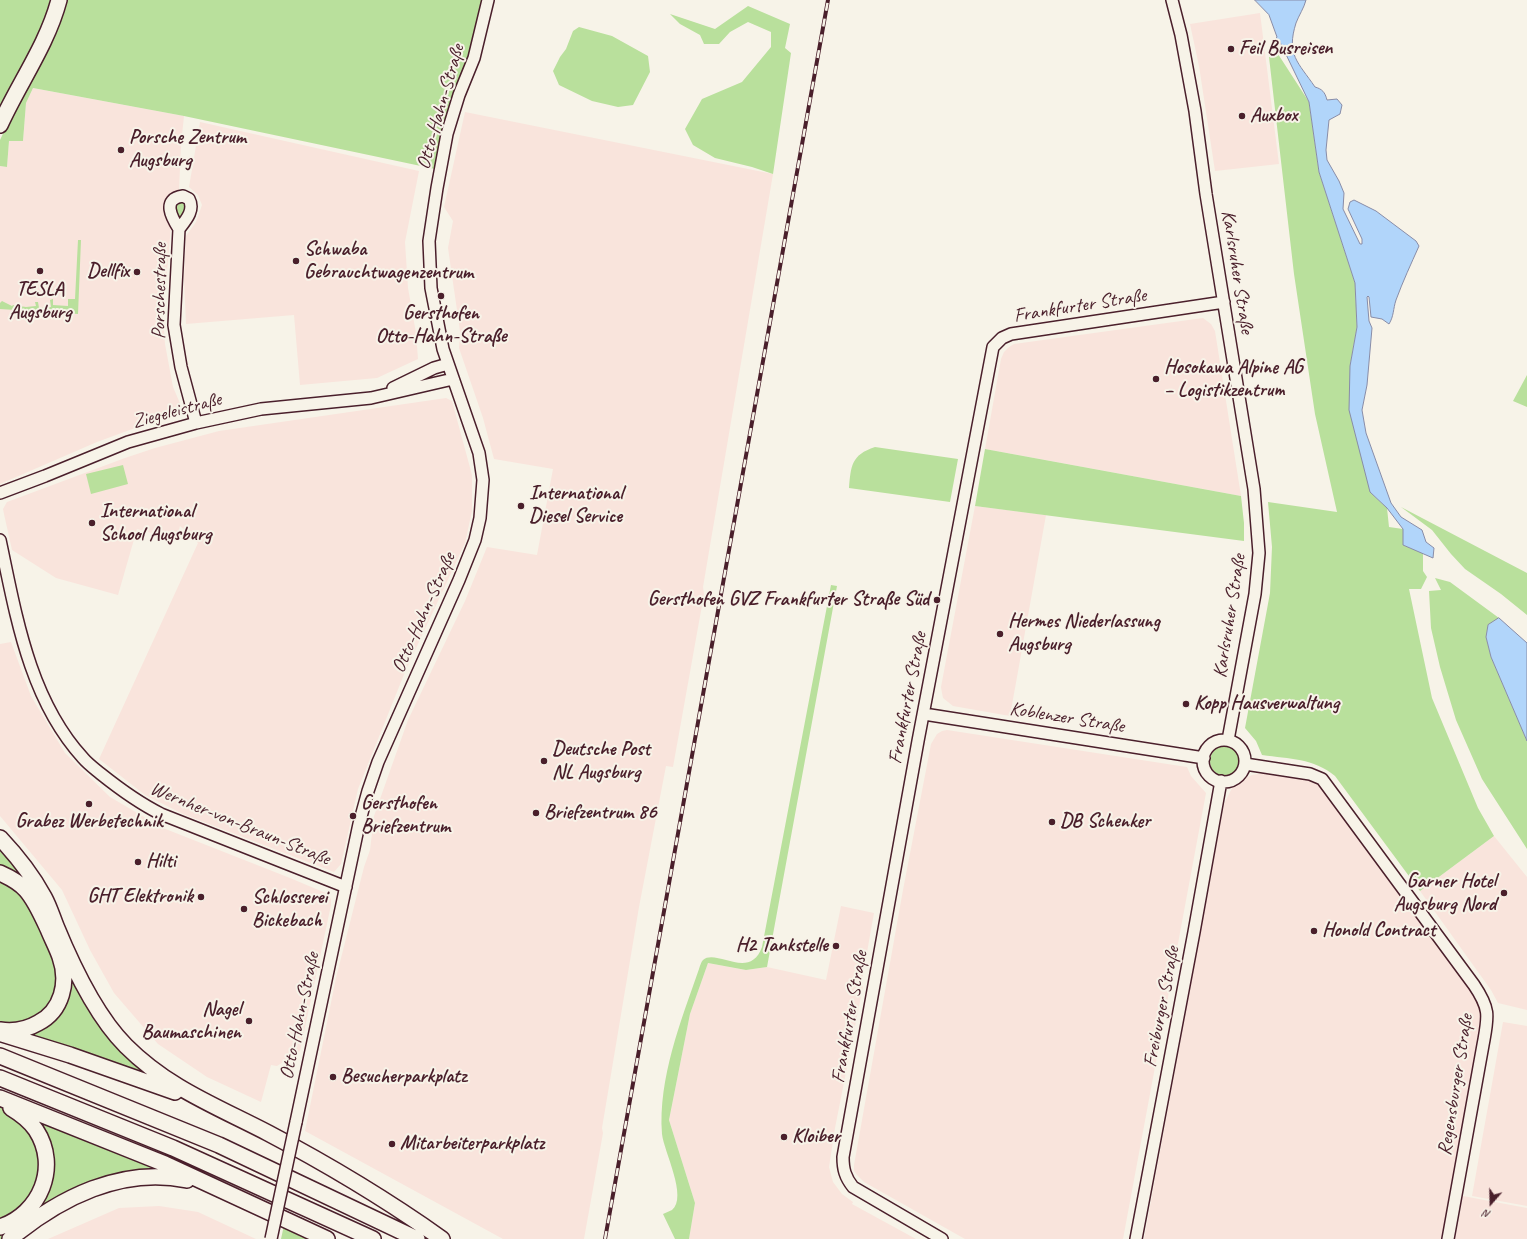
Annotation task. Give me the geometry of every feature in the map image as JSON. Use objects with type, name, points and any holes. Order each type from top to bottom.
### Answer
[{"type":"highway","points":[[0,125],[15,93],[47,37],[59,0]]},
{"type":"highway","points":[[0,838],[20,861],[45,899],[68,953],[94,1002],[110,1028],[144,1063],[172,1084],[303,1152],[382,1200],[442,1239]]},
{"type":"highway","points":[[0,873],[14,880],[26,890],[34,902],[60,957],[64,972],[64,986],[60,1001],[43,1021],[30,1028],[16,1031],[0,1030]]},
{"type":"highway","points":[[0,1034],[70,1055],[199,1099]]},
{"type":"highway","points":[[0,1056],[219,1145],[417,1239]]},
{"type":"highway","points":[[0,1078],[173,1148],[373,1239]]},
{"type":"highway","points":[[0,1100],[158,1161],[328,1239]]},
{"type":"highway","points":[[0,1100],[24,1116],[31,1123],[40,1136],[47,1157],[47,1174],[35,1202],[21,1217],[0,1227]]},
{"type":"highway","points":[[10,1239],[55,1206],[89,1190],[117,1181],[144,1176],[171,1177],[214,1186]]},
{"type":"street","name":"Otto-Hahn-Straße","points":[[271,1239],[362,811],[378,762],[461,576],[475,540],[480,518],[483,480],[479,453],[443,349],[431,288],[429,241],[447,134],[459,95],[474,58],[488,0]]},
{"type":"street","name":"Karlsruher Straße","points":[[1172,0],[1181,35],[1195,111],[1254,489],[1259,553],[1255,594],[1228,740]]},
{"type":"street","name":"Porschestraße","points":[[179,229],[174,325],[181,367],[196,423]]},
{"type":"street","name":"Frankfurter Straße","points":[[942,1239],[853,1187],[846,1178],[843,1167],[843,1157],[993,347],[1002,338],[1010,334],[1224,302]]},
{"type":"street","name":"Ziegeleistraße","points":[[371,398],[434,368],[448,364]]},
{"type":"street","name":"Ziegeleistraße","points":[[0,492],[45,476],[128,442],[196,423],[261,409],[371,398],[453,379]]},
{"type":"street","name":"Wernher-von-Braun-Straße","points":[[0,540],[17,620],[35,681],[63,732],[83,759],[134,799],[161,814],[346,887]]},
{"type":"street","name":"Koblenzer Straße","points":[[924,714],[1204,758]]},
{"type":"street","points":[[1228,740],[1238,745],[1243,751],[1245,764],[1240,775],[1235,779],[1221,781],[1211,777],[1207,773],[1204,758],[1207,749],[1212,744],[1219,741],[1228,740]]},
{"type":"street","name":"Regensburger Straße","points":[[1245,764],[1310,774],[1322,779],[1474,985],[1486,1006],[1488,1016],[1448,1239]]},
{"type":"street","name":"Freiburger Straße","points":[[1136,1239],[1193,939],[1221,781]]},
{"type":"shaded area","points":[[1260,13],[1279,164],[1215,171],[1199,66],[1190,24]]},
{"type":"shaded area","points":[[33,88],[184,116],[179,190],[168,197],[164,212],[171,226],[163,317],[165,344],[173,387],[182,408],[176,413],[97,442],[0,484],[0,166],[7,167],[9,141],[23,141],[26,103]]},
{"type":"shaded area","points":[[465,112],[773,174],[703,587],[704,594],[673,767],[666,766],[639,907],[602,1128],[603,1133],[584,1239],[503,1239],[305,1131],[336,978],[364,867],[370,850],[374,816],[408,720],[465,601],[487,547],[537,555],[553,469],[494,459],[483,418],[459,348],[460,331],[448,248],[453,221],[444,207]]},
{"type":"shaded area","name":"Schwaba Gebrauchtwagenzentrum","points":[[200,122],[419,171],[405,242],[408,288],[416,333],[418,359],[377,378],[300,385],[294,315],[186,324],[184,279],[186,236],[196,222],[202,205],[198,195],[189,187]]},
{"type":"shaded area","name":"Hosokawa Alpine AG – Logistikzentrum","points":[[1203,318],[1211,324],[1215,331],[1241,496],[985,449],[1001,359],[1004,352],[1009,347],[1014,344]]},
{"type":"shaded area","points":[[446,398],[452,401],[472,475],[472,511],[465,543],[405,672],[358,789],[341,864],[334,872],[183,814],[145,795],[99,759],[198,543],[180,526],[176,540],[137,529],[118,595],[56,578],[12,550],[3,509],[7,502],[125,458],[155,448],[219,431]]},
{"type":"shaded area","points":[[975,506],[1046,515],[1010,716],[953,706],[943,698],[941,687]]},
{"type":"shaded area","points":[[11,642],[31,696],[65,753],[110,797],[163,828],[328,894],[331,899],[300,1051],[277,1066],[271,1065],[261,1102],[207,1077],[158,1044],[114,993],[90,950],[62,890],[0,816],[0,644]]},
{"type":"shaded area","points":[[947,730],[1187,767],[1191,776],[1206,793],[1123,1239],[965,1239],[864,1182],[854,1171],[903,890],[931,744],[937,734]]},
{"type":"shaded area","points":[[1264,773],[1315,782],[1322,787],[1478,1000],[1483,1018],[1443,1239],[1144,1239],[1224,804],[1232,788],[1237,782],[1252,775]]},
{"type":"shaded area","points":[[1494,836],[1527,877],[1527,1010],[1498,1003],[1491,990],[1420,891]]},
{"type":"shaded area","points":[[841,906],[874,913],[861,986],[863,986],[835,1128],[829,1167],[833,1182],[842,1194],[853,1202],[852,1204],[916,1239],[689,1239],[695,1203],[669,1120],[690,1014],[708,963],[746,970],[767,967],[826,980]]},
{"type":"shaded area","points":[[1503,1022],[1527,1026],[1527,1206],[1472,1196]]},
{"type":"shaded area","points":[[1463,1196],[1527,1208],[1527,1239],[1455,1239]]},
{"type":"shaded area","points":[[159,1206],[198,1212],[256,1239],[48,1239],[119,1208]]},
{"type":"green space","points":[[0,0],[50,0],[43,26],[0,111]]},
{"type":"green space","points":[[66,0],[482,0],[479,20],[471,52],[451,99],[435,169],[184,116],[33,88],[26,103],[23,141],[9,141],[7,167],[0,166],[0,140]]},
{"type":"green space","points":[[748,6],[790,24],[785,48],[791,53],[773,174],[715,158],[693,145],[685,129],[702,99],[742,82],[771,47],[771,32],[748,22],[730,32],[719,44],[704,44],[700,35],[680,24],[670,14],[715,29]]},
{"type":"green space","points":[[579,27],[612,36],[648,56],[650,72],[633,105],[618,107],[592,101],[559,85],[553,71],[566,49],[573,31]]},
{"type":"green space","points":[[1278,54],[1309,102],[1319,172],[1355,283],[1357,327],[1350,366],[1370,492],[1387,508],[1389,527],[1403,529],[1403,545],[1423,553],[1423,571],[1427,577],[1421,589],[1409,589],[1432,698],[1478,808],[1494,836],[1420,891],[1335,776],[1327,770],[1310,762],[1262,755],[1256,741],[1245,728],[1270,593],[1272,547],[1268,502],[1337,512],[1315,414],[1294,274],[1269,57]]},
{"type":"green space","points":[[184,201],[187,206],[183,215],[179,217],[176,213],[175,205],[176,203]]},
{"type":"green space","points":[[78,240],[81,240],[78,314],[0,309],[0,303],[2,301],[12,306],[26,307],[36,306],[35,302],[38,302],[39,308],[51,307],[50,300],[53,299],[53,305],[68,306],[68,299],[75,299]]},
{"type":"green space","points":[[1527,375],[1527,407],[1513,401]]},
{"type":"green space","points":[[875,447],[958,459],[950,502],[849,488],[854,462],[861,454]]},
{"type":"green space","points":[[985,449],[1241,496],[1244,541],[975,506]]},
{"type":"green space","points":[[123,465],[128,484],[91,494],[86,474]]},
{"type":"green space","points":[[1401,507],[1527,573],[1527,615],[1501,594],[1465,569],[1432,530]]},
{"type":"green space","points":[[1435,578],[1450,582],[1499,618],[1488,625],[1486,637],[1491,657],[1527,741],[1527,849],[1482,779],[1456,720],[1440,667],[1431,628],[1429,591],[1441,590]]},
{"type":"green space","points":[[831,585],[837,586],[767,967],[746,970],[708,963],[690,1014],[669,1120],[695,1203],[689,1239],[675,1239],[663,1214],[672,1210],[676,1204],[677,1195],[674,1174],[662,1134],[664,1092],[672,1050],[702,961],[709,957],[741,963],[750,962],[757,957],[762,947]]},
{"type":"green space","points":[[1225,746],[1236,750],[1240,761],[1236,772],[1225,776],[1214,772],[1210,761],[1214,750]]},
{"type":"green space","points":[[0,847],[28,878],[73,967],[153,1075],[0,1025]]},
{"type":"green space","points":[[0,1104],[33,1127],[45,1166],[30,1204],[0,1222]]},
{"type":"green space","points":[[34,1119],[163,1172],[138,1173],[5,1239],[0,1239],[0,1231],[50,1176]]},
{"type":"green space","points":[[284,1225],[315,1239],[281,1239]]},
{"type":"water","points":[[1255,0],[1306,0],[1293,34],[1293,51],[1295,58],[1315,87],[1323,91],[1327,100],[1337,99],[1342,105],[1340,114],[1329,120],[1326,150],[1327,160],[1344,193],[1343,209],[1360,244],[1362,244],[1362,239],[1348,209],[1350,202],[1354,200],[1376,211],[1416,241],[1419,246],[1395,303],[1392,318],[1389,324],[1382,319],[1371,317],[1369,297],[1367,297],[1369,321],[1372,328],[1367,385],[1362,410],[1366,433],[1391,503],[1401,517],[1422,530],[1426,542],[1434,548],[1433,558],[1403,545],[1403,529],[1387,508],[1370,492],[1349,410],[1350,366],[1357,327],[1355,283],[1319,172],[1309,102],[1279,40],[1270,46],[1277,37],[1269,15]]},
{"type":"water","points":[[1499,618],[1527,643],[1527,741],[1491,657],[1486,637],[1488,625]]},
{"type":"railway","points":[[605,1239],[828,0]]},
{"type":"place","name":"Feil Busreisen","points":[[1231,49]]},
{"type":"place","name":"Auxbox","points":[[1242,116]]},
{"type":"place","name":"Porsche Zentrum Augsburg","points":[[121,150]]},
{"type":"place","name":"Schwaba Gebrauchtwagenzentrum","points":[[296,261]]},
{"type":"place","name":"TESLA Augsburg","points":[[40,271]]},
{"type":"place","name":"Dellfix","points":[[137,272]]},
{"type":"place","name":"Gersthofen Otto-Hahn-Straße","points":[[441,296]]},
{"type":"place","name":"Hosokawa Alpine AG – Logistikzentrum","points":[[1156,379]]},
{"type":"place","name":"International Diesel Service","points":[[521,506]]},
{"type":"place","name":"International School Augsburg","points":[[92,523]]},
{"type":"place","name":"Gersthofen GVZ Frankfurter Straße Süd","points":[[937,600]]},
{"type":"place","name":"Hermes Niederlassung Augsburg","points":[[1000,634]]},
{"type":"place","name":"Kopp Hausverwaltung","points":[[1186,704]]},
{"type":"place","name":"Deutsche Post NL Augsburg","points":[[544,761]]},
{"type":"place","name":"Grabez Werbetechnik","points":[[89,804]]},
{"type":"place","name":"Briefzentrum 86","points":[[536,813]]},
{"type":"place","name":"Gersthofen Briefzentrum","points":[[353,816]]},
{"type":"place","name":"DB Schenker","points":[[1052,822]]},
{"type":"place","name":"Hilti","points":[[138,862]]},
{"type":"place","name":"Garner Hotel Augsburg Nord","points":[[1504,893]]},
{"type":"place","name":"GHT Elektronik","points":[[201,897]]},
{"type":"place","name":"Schlosserei Bickebach","points":[[244,909]]},
{"type":"place","name":"Honold Contract","points":[[1314,931]]},
{"type":"place","name":"H2 Tankstelle","points":[[836,946]]},
{"type":"place","name":"Nagel Baumaschinen","points":[[249,1021]]},
{"type":"place","name":"Besucherparkplatz","points":[[333,1077]]},
{"type":"place","name":"Kloiber","points":[[784,1137]]},
{"type":"place","name":"Mitarbeiterparkplatz","points":[[392,1144]]}]
